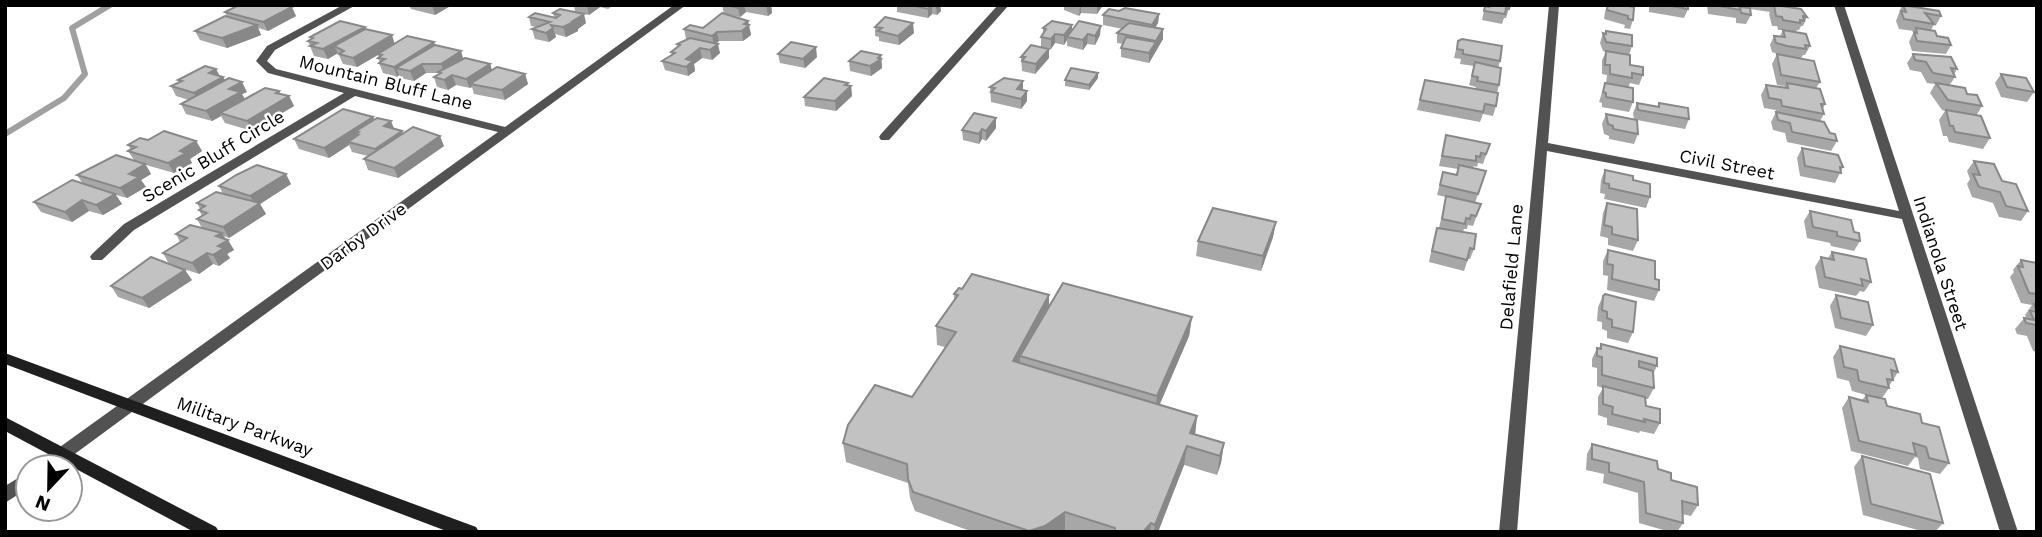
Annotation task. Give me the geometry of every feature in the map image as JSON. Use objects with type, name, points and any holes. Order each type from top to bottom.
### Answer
[{"type":"main road","name":"Military Parkway","points":[[5,358],[470,532]]},
{"type":"main road","points":[[5,423],[65,453]]},
{"type":"main road","points":[[84,463],[210,532]]},
{"type":"street","name":"Mountain Bluff Lane","points":[[351,5],[271,48],[261,61],[272,71],[507,131]]},
{"type":"street","name":"Darby Drive","points":[[65,453],[681,5]]},
{"type":"street","points":[[885,137],[1004,5]]},
{"type":"street","name":"Delafield Lane","points":[[1508,532],[1554,5]]},
{"type":"street","name":"Indianola Street","points":[[1839,5],[2009,532]]},
{"type":"street","name":"Scenic Bluff Circle","points":[[97,257],[129,227],[353,92]]},
{"type":"street","name":"Civil Street","points":[[1542,146],[1905,216]]},
{"type":"building","points":[[239,5],[292,7],[263,22],[225,12]]},
{"type":"building","points":[[911,5],[931,5],[928,9]]},
{"type":"building","points":[[1510,5],[1505,14],[1484,11],[1485,6]]},
{"type":"building","points":[[1608,5],[1634,7],[1633,20],[1607,10]]},
{"type":"building","points":[[1666,5],[1688,5],[1688,9]]},
{"type":"building","points":[[1714,5],[1739,5],[1740,10]]},
{"type":"building","points":[[1774,5],[1801,9],[1807,17],[1803,16],[1804,21],[1800,20],[1800,23],[1783,20],[1782,17],[1776,16]]},
{"type":"building","points":[[1903,5],[1939,11],[1941,16],[1925,13],[1934,24],[1904,19],[1901,11],[1906,12]]},
{"type":"building","points":[[1740,7],[1750,8],[1751,15],[1741,13]]},
{"type":"building","points":[[1125,8],[1159,14],[1152,25],[1103,15],[1109,9],[1119,11]]},
{"type":"building","points":[[560,9],[584,14],[563,27],[551,25],[553,28],[546,33],[532,29],[550,22],[529,17],[535,13],[556,18],[560,15],[553,13]]},
{"type":"building","points":[[722,13],[748,21],[744,24],[749,25],[742,31],[717,32],[712,36],[684,29],[690,25],[703,28]]},
{"type":"building","points":[[225,16],[257,25],[222,38],[195,31]]},
{"type":"building","points":[[885,17],[913,23],[898,36],[878,31],[882,28],[875,27]]},
{"type":"building","points":[[340,21],[365,27],[323,49],[310,46],[317,43],[308,41],[313,38],[310,37]]},
{"type":"building","points":[[1052,21],[1072,25],[1064,35],[1055,34],[1051,39],[1041,37],[1046,29],[1043,28]]},
{"type":"building","points":[[1079,21],[1101,26],[1095,36],[1088,34],[1083,40],[1067,37]]},
{"type":"building","points":[[1129,23],[1163,29],[1156,41],[1117,33]]},
{"type":"building","points":[[1916,28],[1935,31],[1937,36],[1948,38],[1951,45],[1917,41],[1914,32],[1917,33]]},
{"type":"building","points":[[365,29],[392,35],[353,58],[339,54],[344,51],[334,46]]},
{"type":"building","points":[[1783,30],[1806,34],[1810,46],[1805,45],[1806,49],[1776,43],[1774,36],[1785,37]]},
{"type":"building","points":[[1606,31],[1632,35],[1632,46],[1606,42],[1603,33],[1606,34]]},
{"type":"building","points":[[407,36],[434,42],[394,67],[379,63],[385,59],[378,58],[382,55],[378,54]]},
{"type":"building","points":[[1126,37],[1156,42],[1149,53],[1121,48]]},
{"type":"building","points":[[690,38],[718,44],[710,50],[700,48],[686,59],[693,61],[686,67],[662,61],[675,53],[671,52],[680,45],[677,44]]},
{"type":"building","points":[[1462,39],[1502,46],[1500,61],[1463,54],[1463,50],[1457,49],[1458,41]]},
{"type":"building","points":[[791,42],[816,47],[803,59],[778,54]]},
{"type":"building","points":[[435,45],[461,51],[441,64],[422,64],[410,71],[396,68]]},
{"type":"building","points":[[1031,45],[1049,49],[1036,64],[1022,61],[1025,57],[1021,57]]},
{"type":"building","points":[[861,51],[881,55],[878,58],[881,59],[870,66],[849,61]]},
{"type":"building","points":[[1606,51],[1630,55],[1630,65],[1643,67],[1643,75],[1632,73],[1632,78],[1610,74],[1610,65],[1605,65]]},
{"type":"building","points":[[1777,54],[1814,61],[1820,82],[1781,75]]},
{"type":"building","points":[[1913,54],[1951,57],[1957,69],[1951,68],[1955,77],[1933,73],[1926,62],[1915,60]]},
{"type":"building","points":[[465,58],[490,64],[466,79],[452,75],[444,80],[434,77],[441,73],[438,72]]},
{"type":"building","points":[[1475,62],[1501,68],[1499,85],[1477,81],[1478,77],[1472,76]]},
{"type":"building","points":[[205,66],[216,69],[209,73],[223,77],[194,93],[171,86],[182,81],[178,80]]},
{"type":"building","points":[[497,67],[525,74],[502,90],[470,84]]},
{"type":"building","points":[[1071,68],[1098,73],[1089,85],[1065,80]]},
{"type":"building","points":[[2001,74],[2026,78],[2034,92],[2007,87]]},
{"type":"building","points":[[229,78],[242,82],[229,89],[241,92],[206,111],[181,104]]},
{"type":"building","points":[[824,78],[851,86],[835,101],[804,97]]},
{"type":"building","points":[[1004,78],[1023,81],[1017,89],[1027,91],[1021,99],[991,92],[995,88],[990,87]]},
{"type":"building","points":[[1425,80],[1498,93],[1496,106],[1485,104],[1483,112],[1420,100]]},
{"type":"building","points":[[1605,83],[1633,88],[1633,102],[1606,97],[1603,92]]},
{"type":"building","points":[[1787,83],[1820,89],[1825,104],[1821,104],[1824,114],[1782,106],[1781,100],[1769,98],[1766,85],[1788,88]]},
{"type":"building","points":[[1936,83],[1965,88],[1967,94],[1977,95],[1982,106],[1948,100]]},
{"type":"building","points":[[265,88],[289,96],[247,121],[220,113]]},
{"type":"building","points":[[1637,103],[1659,107],[1659,103],[1688,108],[1689,119],[1638,110]]},
{"type":"building","points":[[343,109],[373,117],[324,148],[294,139]]},
{"type":"building","points":[[1946,110],[1981,116],[1990,138],[1955,132],[1953,126],[1950,126]]},
{"type":"building","points":[[1776,112],[1824,122],[1830,133],[1835,134],[1837,141],[1792,132],[1790,123],[1778,120]]},
{"type":"building","points":[[974,113],[996,118],[986,131],[982,129],[979,134],[962,130]]},
{"type":"building","points":[[1606,114],[1637,120],[1638,134],[1613,129],[1613,126],[1608,124]]},
{"type":"building","points":[[377,118],[391,121],[384,126],[402,131],[375,149],[348,142],[358,135],[355,135],[359,132],[356,131]]},
{"type":"building","points":[[413,127],[440,136],[394,168],[364,159]]},
{"type":"building","points":[[164,131],[196,141],[180,151],[186,153],[168,163],[128,151],[136,147],[128,145],[140,138],[148,140]]},
{"type":"building","points":[[1446,135],[1490,144],[1486,154],[1476,156],[1476,161],[1442,156]]},
{"type":"building","points":[[1802,148],[1838,155],[1843,167],[1840,167],[1841,173],[1805,166]]},
{"type":"building","points":[[116,155],[145,164],[129,174],[139,177],[120,188],[77,175]]},
{"type":"building","points":[[1974,161],[1994,164],[2002,181],[2016,184],[2028,211],[2006,206],[2000,192],[1979,187],[1973,174],[1980,175]]},
{"type":"building","points":[[257,165],[286,174],[250,196],[219,186],[236,175]]},
{"type":"building","points":[[1459,165],[1486,171],[1478,194],[1440,185],[1443,172],[1457,175]]},
{"type":"building","points":[[1605,170],[1633,176],[1633,180],[1650,184],[1650,197],[1609,188],[1609,184],[1604,183]]},
{"type":"building","points":[[72,180],[115,194],[96,205],[82,200],[65,212],[34,202]]},
{"type":"building","points":[[216,192],[260,203],[223,227],[197,219],[207,213],[199,210],[205,206],[197,203]]},
{"type":"building","points":[[1446,196],[1481,204],[1476,216],[1466,218],[1465,224],[1442,219]]},
{"type":"building","points":[[1607,203],[1637,209],[1638,240],[1612,234],[1612,227],[1604,225]]},
{"type":"building","points":[[1213,208],[1276,222],[1263,256],[1198,241]]},
{"type":"building","points":[[1810,211],[1851,220],[1854,232],[1859,233],[1860,241],[1813,227]]},
{"type":"building","points":[[190,225],[222,233],[216,236],[228,240],[218,246],[224,248],[213,255],[207,253],[192,263],[163,253],[187,238],[176,234]]},
{"type":"building","points":[[1437,228],[1476,234],[1474,249],[1470,248],[1467,260],[1432,251]]},
{"type":"building","points":[[1608,250],[1655,261],[1655,279],[1659,280],[1659,290],[1612,279],[1613,265],[1607,264]]},
{"type":"building","points":[[1832,252],[1866,259],[1871,282],[1861,279],[1863,286],[1825,277],[1821,257],[1834,260]]},
{"type":"building","points":[[151,257],[185,270],[142,298],[111,286]]},
{"type":"building","points":[[2021,260],[2037,263],[2037,294],[2029,293],[2018,266],[2023,267]]},
{"type":"building","points":[[972,274],[1049,295],[1013,361],[1197,416],[1190,433],[1224,443],[1220,456],[1187,446],[1155,525],[1151,523],[1143,532],[1115,532],[1115,528],[1065,512],[1045,526],[1029,531],[913,492],[908,479],[907,464],[843,443],[848,425],[875,385],[912,397],[956,332],[936,326],[958,295],[954,294],[959,288],[962,289]]},
{"type":"building","points":[[1063,283],[1192,317],[1157,396],[1020,356]]},
{"type":"building","points":[[1605,294],[1636,302],[1633,332],[1612,327],[1612,320],[1607,318],[1607,312],[1602,310]]},
{"type":"building","points":[[1836,295],[1868,302],[1873,325],[1841,318]]},
{"type":"building","points":[[2030,311],[2037,312],[2037,329],[2036,325],[2026,323],[2024,318],[2034,320]]},
{"type":"building","points":[[1601,344],[1657,358],[1657,366],[1639,361],[1639,367],[1653,371],[1654,388],[1602,375],[1602,357],[1597,356],[1597,348],[1601,349]]},
{"type":"building","points":[[1840,346],[1894,359],[1898,372],[1891,370],[1893,380],[1887,379],[1889,388],[1859,381],[1857,370],[1844,367]]},
{"type":"building","points":[[1603,386],[1645,397],[1646,406],[1660,409],[1660,423],[1612,414],[1613,407],[1603,404]]},
{"type":"building","points":[[1866,395],[1885,399],[1887,406],[1920,414],[1922,423],[1939,427],[1949,463],[1929,458],[1926,447],[1913,443],[1916,455],[1859,441],[1849,397],[1868,402]]},
{"type":"building","points":[[1592,444],[1657,461],[1658,469],[1671,473],[1671,480],[1697,487],[1698,505],[1682,501],[1683,523],[1646,513],[1644,482],[1609,472],[1609,463],[1592,459]]},
{"type":"building","points":[[1862,456],[1930,474],[1943,523],[1871,504]]},
{"type":"waterway","points":[[5,134],[64,98],[85,74],[72,28],[110,5]]}]
